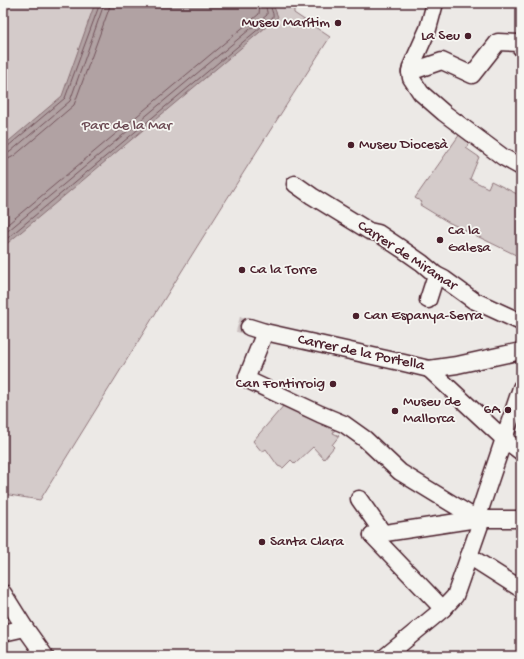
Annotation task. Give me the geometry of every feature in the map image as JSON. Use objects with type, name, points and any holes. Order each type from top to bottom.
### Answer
[{"type":"street","points":[[435,3],[428,29],[411,68],[411,78],[421,93],[444,113],[503,157],[521,167]]},
{"type":"street","points":[[410,72],[442,61],[472,74],[498,42],[518,43],[521,48]]},
{"type":"street","name":"Carrer de Miramar","points":[[295,184],[312,196],[369,230],[378,233],[422,263],[436,276],[444,279],[473,300],[521,322]]},
{"type":"street","points":[[428,300],[436,276]]},
{"type":"street","name":"Carrer de la Portella","points":[[249,327],[265,332],[404,362],[429,369],[521,351]]},
{"type":"street","points":[[265,332],[247,377],[250,381],[344,424],[365,439],[400,472],[479,519]]},
{"type":"street","points":[[429,369],[504,439],[521,452]]},
{"type":"street","points":[[386,656],[443,609],[455,596],[469,556],[479,519],[521,388]]},
{"type":"street","points":[[359,499],[377,534],[443,609]]},
{"type":"street","points":[[377,534],[479,519],[521,519]]},
{"type":"street","points":[[469,556],[521,589]]},
{"type":"street","points":[[3,593],[45,656]]},
{"type":"street","points":[[3,633],[25,628]]},
{"type":"green space","name":"Parc de la Mar","points":[[3,3],[295,3],[294,13],[330,37],[220,210],[40,500],[3,494]]},
{"type":"green space","points":[[462,131],[472,140],[466,148],[479,157],[470,179],[488,188],[491,181],[519,195],[521,192],[521,264],[517,263],[520,257],[448,222],[420,205],[422,202],[415,198]]},
{"type":"green space","points":[[285,404],[337,425],[333,433],[339,436],[332,445],[334,447],[324,459],[313,447],[295,464],[291,460],[283,468],[278,466],[266,449],[262,452],[253,441]]},
{"type":"water","points":[[95,3],[276,3],[274,7],[278,17],[3,247],[3,146],[62,96]]},
{"type":"tunnel","points":[[238,324],[249,327]]},
{"type":"place","name":"Museu Marítim","points":[[338,23]]},
{"type":"place","name":"La Seu","points":[[468,36]]},
{"type":"place","name":"Museu Diocesà","points":[[351,145]]},
{"type":"place","name":"Ca la Galesa","points":[[440,240]]},
{"type":"place","name":"Ca la Torre","points":[[242,270]]},
{"type":"place","name":"Can Espanya-Serra","points":[[356,316]]},
{"type":"place","name":"Can Fontirroig","points":[[333,384]]},
{"type":"place","name":"6A","points":[[508,410]]},
{"type":"place","name":"Museu de Mallorca","points":[[395,411]]},
{"type":"place","name":"Santa Clara","points":[[262,542]]}]
